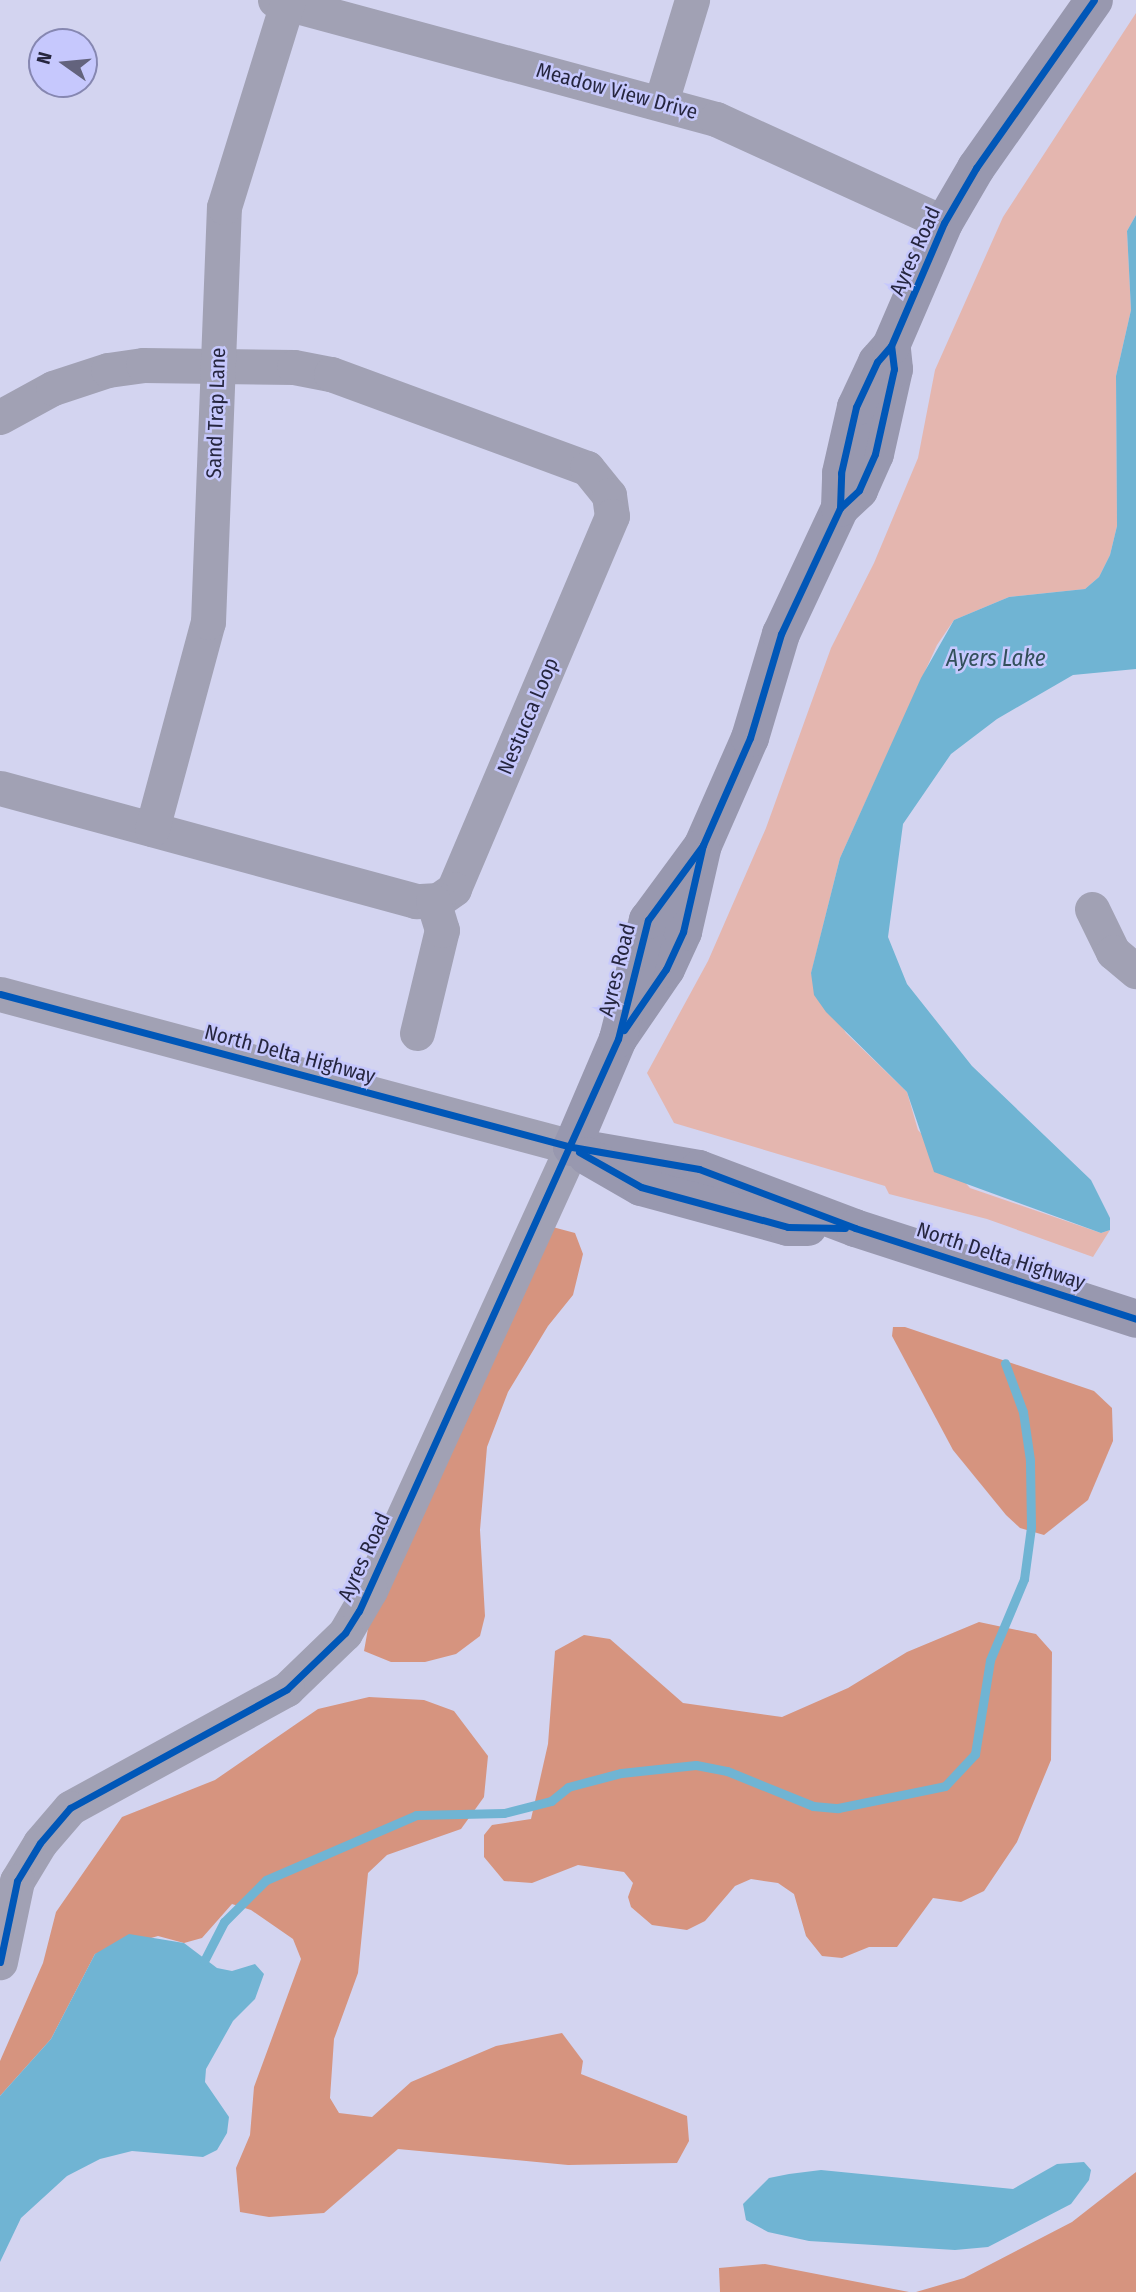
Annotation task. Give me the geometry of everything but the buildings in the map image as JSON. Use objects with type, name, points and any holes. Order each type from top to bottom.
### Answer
[{"type":"street","points":[[661,102],[692,0]]},
{"type":"street","name":"Ayres Road","points":[[0,1962],[18,1881],[40,1843],[70,1808],[287,1689],[345,1633],[370,1590],[572,1147],[618,1039],[648,920],[703,845],[750,738],[781,634],[840,508],[841,473],[856,407],[877,362],[891,346],[944,223],[976,168],[1094,0]]},
{"type":"street","name":"Meadow View Drive","points":[[284,1],[661,102],[770,140],[944,223]]},
{"type":"street","name":"Sand Trap Lane","points":[[152,829],[208,622],[224,207],[284,1]]},
{"type":"street","name":"Nestucca Loop","points":[[0,418],[52,388],[108,370],[217,364],[294,367],[331,374],[587,468],[609,495],[612,516],[606,535],[454,889],[433,901]]},
{"type":"street","points":[[0,788],[416,901],[433,901],[442,930],[416,1033]]},
{"type":"street","points":[[1092,909],[1113,952],[1136,971]]},
{"type":"street","name":"North Delta Highway","points":[[0,994],[572,1147],[699,1169],[855,1228],[1120,1313]]},
{"type":"shaded area","points":[[1136,13],[1136,215],[1127,231],[1131,310],[1116,376],[1117,526],[1110,555],[1099,577],[1085,589],[1009,597],[954,620],[937,645],[840,858],[811,974],[846,1033],[907,1092],[918,1130],[970,1188],[1101,1233],[1110,1230],[1093,1257],[987,1219],[889,1194],[885,1186],[674,1123],[647,1073],[708,961],[766,828],[831,648],[874,563],[918,458],[935,370],[1003,217]]},
{"type":"shaded area","points":[[545,1225],[575,1233],[583,1254],[573,1295],[548,1326],[508,1392],[487,1447],[480,1530],[485,1616],[480,1636],[456,1654],[425,1662],[391,1662],[364,1651],[372,1606]]},
{"type":"shaded area","points":[[893,1327],[905,1327],[1094,1391],[1112,1408],[1113,1441],[1088,1500],[1044,1535],[1020,1528],[1006,1515],[953,1450],[892,1336]]},
{"type":"shaded area","points":[[979,1622],[1036,1634],[1052,1652],[1051,1760],[1017,1842],[984,1891],[961,1902],[933,1898],[897,1947],[869,1947],[842,1958],[822,1956],[806,1936],[794,1894],[778,1883],[751,1879],[735,1886],[705,1921],[687,1930],[652,1925],[631,1907],[628,1897],[633,1883],[624,1872],[578,1865],[532,1883],[504,1881],[484,1857],[484,1835],[492,1825],[531,1819],[548,1744],[555,1651],[584,1635],[610,1639],[683,1703],[782,1717],[848,1688],[907,1652]]},
{"type":"shaded area","points":[[369,1697],[424,1700],[454,1711],[488,1756],[484,1797],[461,1829],[387,1855],[368,1873],[358,1973],[334,2039],[330,2098],[339,2113],[372,2117],[411,2082],[496,2046],[562,2033],[583,2061],[581,2074],[687,2116],[689,2141],[677,2163],[568,2165],[398,2149],[324,2213],[269,2217],[240,2212],[236,2168],[250,2135],[254,2087],[301,1959],[293,1939],[251,1910],[232,1904],[202,1938],[184,1943],[158,1936],[95,1954],[51,2039],[0,2096],[0,2061],[43,1963],[56,1912],[122,1817],[215,1780],[318,1709]]},
{"type":"shaded area","points":[[1136,2172],[1136,2292],[916,2292],[964,2278],[1072,2222]]},
{"type":"shaded area","points":[[765,2264],[909,2292],[720,2292],[719,2268]]},
{"type":"water","name":"Ayers Lake","points":[[1136,215],[1136,669],[1073,675],[997,719],[951,754],[903,824],[888,937],[907,984],[972,1066],[1091,1180],[1110,1218],[1110,1230],[1101,1233],[934,1172],[907,1092],[826,1012],[814,995],[811,973],[840,858],[921,678],[954,620],[1009,597],[1085,589],[1099,577],[1110,555],[1117,526],[1116,376],[1131,310],[1127,231]]},
{"type":"water","points":[[129,1934],[184,1943],[217,1968],[232,1971],[255,1964],[264,1974],[255,1999],[233,2021],[206,2069],[205,2082],[229,2117],[227,2133],[217,2150],[203,2157],[132,2151],[100,2159],[67,2176],[21,2218],[0,2262],[0,2096],[51,2039],[95,1954]]},
{"type":"water","points":[[1084,2162],[1091,2170],[1089,2180],[1071,2204],[988,2247],[955,2250],[809,2241],[768,2232],[746,2220],[743,2204],[769,2178],[821,2170],[1013,2189],[1057,2164]]},
{"type":"waterway","points":[[204,1961],[224,1922],[266,1880],[416,1815],[504,1813],[551,1801],[568,1787],[621,1773],[696,1765],[727,1771],[813,1806],[838,1808],[945,1786],[975,1754],[990,1660],[1024,1579],[1031,1527],[1030,1460],[1023,1412],[1005,1363]]},
{"type":"cycle path","points":[[624,1030],[666,969],[683,932],[703,845],[750,738],[781,634],[840,508],[841,473],[856,407],[877,362],[891,346],[944,223],[976,168],[1094,0]]},
{"type":"cycle path","points":[[840,508],[859,490],[875,454],[894,369],[891,346]]},
{"type":"cycle path","points":[[0,1962],[17,1881],[40,1843],[70,1808],[287,1689],[345,1633],[359,1611],[618,1039],[648,920],[703,845]]},
{"type":"cycle path","points":[[0,994],[572,1147],[699,1169],[855,1228],[1136,1319]]},
{"type":"cycle path","points":[[579,1152],[641,1187],[788,1227],[845,1228]]}]
